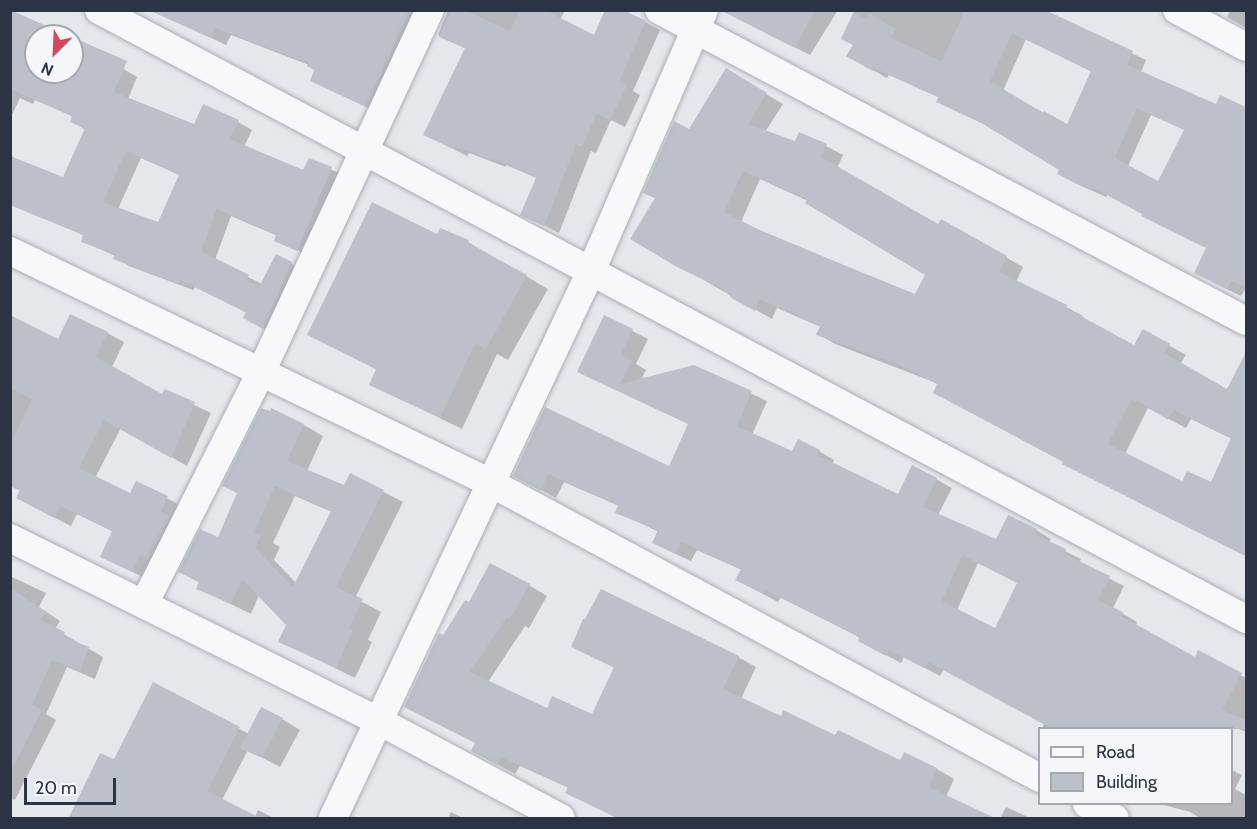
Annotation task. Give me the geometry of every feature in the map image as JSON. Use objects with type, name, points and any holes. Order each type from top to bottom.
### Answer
[{"type":"street","points":[[99,10],[1246,619]]},
{"type":"street","points":[[144,604],[261,372],[430,10]]},
{"type":"street","points":[[659,10],[700,21],[1246,321]]},
{"type":"street","points":[[1177,10],[1246,47]]},
{"type":"street","points":[[333,819],[591,271],[700,21]]},
{"type":"street","points":[[10,251],[491,483],[1038,777]]},
{"type":"street","points":[[10,538],[379,721],[561,819]]},
{"type":"street","points":[[1090,805],[1115,819]]},
{"type":"building","points":[[10,10],[42,24],[24,24],[24,84],[84,84],[84,42],[127,61],[114,92],[194,124],[203,104],[239,120],[230,139],[303,170],[309,158],[332,167],[297,251],[274,241],[276,234],[217,209],[201,251],[249,275],[246,280],[259,287],[276,254],[292,262],[263,329],[243,318],[246,312],[180,280],[179,284],[113,259],[115,254],[81,242],[83,235],[10,205],[10,156],[63,177],[85,128],[70,122],[72,116],[10,89]],"holes":[[[126,151],[179,175],[158,222],[103,202]]]},
{"type":"building","points":[[148,10],[410,10],[366,107],[310,81],[314,70],[307,66],[308,63],[216,28],[211,38]]},
{"type":"building","points":[[451,10],[464,10],[510,31],[520,10],[545,10],[594,35],[605,10],[623,10],[646,21],[619,82],[627,85],[610,120],[597,113],[582,147],[576,144],[544,226],[520,215],[536,178],[492,158],[491,160],[454,146],[453,149],[423,135],[465,48],[439,37]]},
{"type":"building","points":[[720,10],[815,10],[795,48]]},
{"type":"building","points":[[965,10],[1045,10],[1133,51],[1127,65],[1216,104],[1220,95],[1246,107],[1246,288],[1231,281],[1227,289],[1194,273],[1206,248],[1141,216],[1142,214],[1094,188],[1092,191],[1057,174],[1059,170],[978,121],[936,102],[939,97],[874,68],[873,71],[846,56],[853,45],[841,39],[853,13],[867,19],[870,14],[896,29],[891,38],[942,61]],"holes":[[[1012,33],[1091,71],[1067,124],[1044,111],[1043,113],[990,81]],[[1137,108],[1184,130],[1158,181],[1115,158]]]},
{"type":"building","points":[[726,68],[767,93],[748,124],[795,141],[799,132],[827,144],[821,157],[938,224],[941,219],[1007,256],[999,272],[1067,305],[1066,308],[1134,345],[1143,329],[1170,344],[1164,353],[1227,389],[1246,352],[1246,556],[1062,464],[1063,461],[933,393],[937,384],[900,365],[816,335],[820,326],[760,299],[755,311],[733,299],[721,288],[677,267],[630,239],[655,198],[643,193],[674,121],[689,129]],"holes":[[[743,171],[807,199],[805,203],[925,275],[915,294],[763,232],[724,212]],[[1131,400],[1136,403],[1137,400],[1168,420],[1174,410],[1231,438],[1211,482],[1187,471],[1182,481],[1108,444]]]},
{"type":"building","points":[[372,202],[437,234],[440,228],[469,240],[468,243],[527,275],[486,349],[475,343],[440,418],[369,385],[376,369],[307,335]]},
{"type":"building","points":[[70,314],[108,332],[96,357],[162,394],[165,389],[195,402],[171,458],[104,420],[79,468],[130,493],[136,481],[168,496],[161,512],[170,516],[148,559],[140,555],[132,572],[100,557],[112,531],[60,506],[54,518],[16,498],[20,490],[10,486],[10,445],[32,399],[10,388],[10,315],[58,339]]},
{"type":"building","points":[[604,315],[633,329],[621,355],[632,360],[620,384],[694,365],[752,391],[737,426],[792,451],[798,439],[820,450],[817,455],[898,494],[912,465],[937,478],[923,507],[996,539],[1008,515],[1037,529],[1034,534],[1066,549],[1064,554],[1110,576],[1098,600],[1123,612],[1121,616],[1195,657],[1198,650],[1242,673],[1222,710],[1246,720],[1246,729],[1233,729],[1233,727],[1049,727],[928,662],[924,668],[889,650],[886,656],[858,641],[859,637],[765,590],[763,594],[735,580],[741,569],[681,542],[676,554],[652,543],[658,530],[615,513],[618,505],[548,474],[541,491],[513,476],[545,407],[669,466],[688,424],[577,372]],"holes":[[[962,555],[1017,583],[995,628],[942,601]]]},
{"type":"building","points":[[261,408],[270,411],[271,408],[304,424],[287,461],[344,485],[350,473],[384,490],[336,587],[363,599],[349,628],[353,630],[336,668],[278,642],[286,625],[242,579],[231,604],[196,589],[199,582],[178,572],[200,529],[218,537],[237,493],[222,486]],"holes":[[[275,486],[331,511],[293,587],[255,548],[261,535],[254,532]]]},
{"type":"building","points":[[490,563],[530,584],[510,619],[507,617],[470,672],[547,708],[552,696],[592,714],[614,667],[571,647],[583,619],[601,589],[739,656],[723,689],[781,716],[783,710],[835,735],[838,730],[900,760],[904,752],[937,768],[929,787],[997,819],[619,819],[565,793],[568,787],[501,757],[497,765],[471,751],[475,743],[404,707],[439,633],[443,635],[465,600],[469,602]]},
{"type":"building","points":[[10,588],[47,612],[40,620],[65,632],[63,637],[89,647],[80,672],[52,660],[32,705],[42,710],[10,773]]},
{"type":"building","points":[[153,682],[240,727],[207,791],[262,819],[68,819],[100,753],[114,759]]},
{"type":"building","points":[[261,707],[283,718],[262,758],[240,748]]}]
